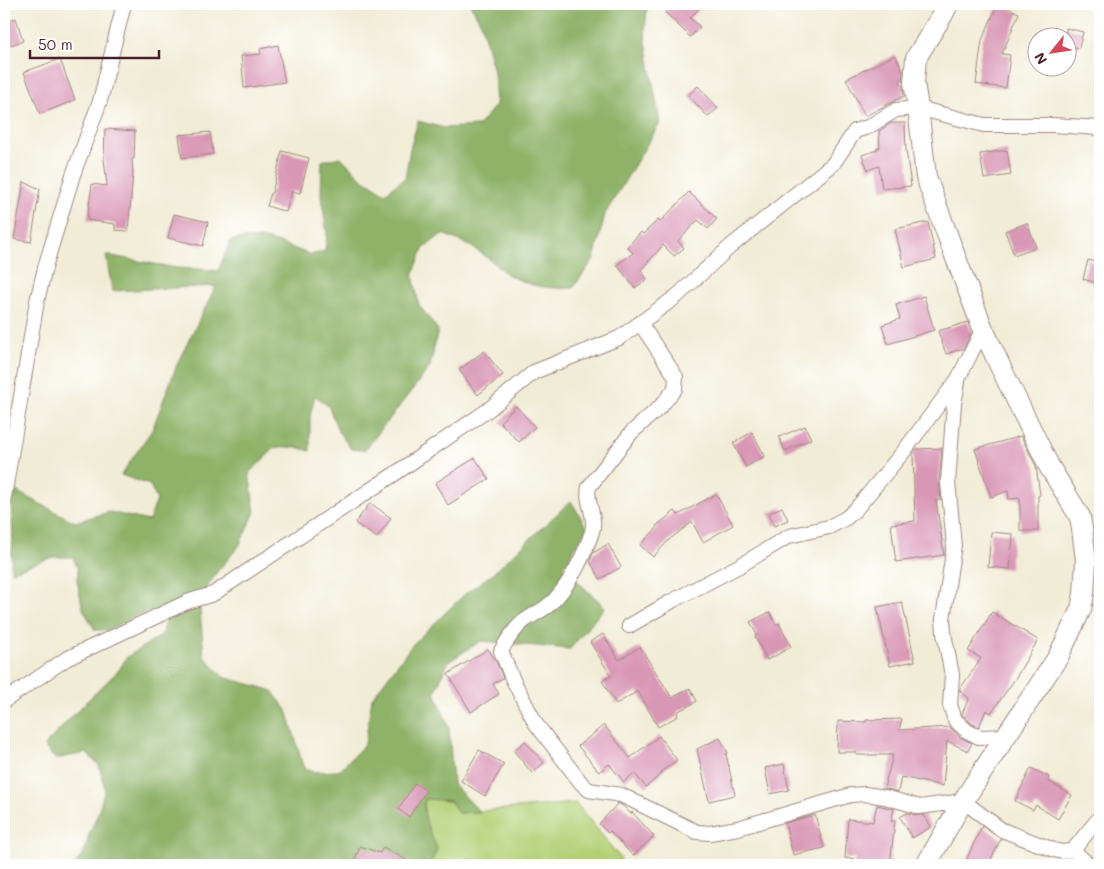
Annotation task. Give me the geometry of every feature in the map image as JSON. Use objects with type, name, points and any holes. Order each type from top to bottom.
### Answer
[{"type":"main road","points":[[926,865],[963,801],[1058,657],[1081,609],[1086,560],[1080,517],[1049,466],[1002,370],[954,253],[926,176],[914,82],[916,58],[948,4]]},
{"type":"street","points":[[4,496],[37,301],[46,264],[73,175],[100,101],[124,4]]},
{"type":"street","points":[[4,701],[66,659],[187,602],[212,594],[488,410],[534,372],[619,338],[677,296],[731,246],[833,164],[855,131],[868,127],[896,110],[918,108],[984,125],[1053,125],[1100,128]]},
{"type":"street","points":[[640,323],[676,377],[675,388],[661,406],[632,433],[589,486],[588,492],[594,519],[592,530],[577,569],[557,597],[549,605],[524,621],[507,640],[501,651],[513,680],[536,724],[582,784],[589,790],[622,795],[697,832],[719,832],[738,828],[851,795],[866,794],[885,797],[920,807],[963,801],[1002,830],[1064,852],[1073,850],[1100,817]]},
{"type":"street","points":[[629,626],[741,565],[789,536],[829,527],[846,518],[856,509],[904,452],[958,378],[984,329]]},
{"type":"street","points":[[958,378],[948,482],[954,545],[944,619],[944,633],[952,676],[950,706],[955,720],[967,731],[979,737],[1006,736]]},
{"type":"street","points":[[1073,850],[1089,865]]},
{"type":"green space","points":[[470,4],[647,4],[645,36],[660,123],[605,214],[594,259],[573,288],[540,286],[517,279],[506,273],[474,248],[442,234],[423,249],[413,275],[419,305],[438,330],[430,367],[365,450],[351,449],[338,431],[329,407],[315,395],[310,416],[310,451],[297,447],[275,448],[249,473],[255,512],[239,546],[217,572],[199,600],[204,656],[223,677],[271,690],[287,710],[303,766],[313,772],[338,771],[365,744],[372,698],[413,644],[467,592],[491,575],[571,501],[587,528],[563,568],[605,607],[570,649],[481,641],[448,662],[435,692],[449,728],[453,784],[480,812],[458,813],[451,801],[425,799],[425,818],[437,849],[430,865],[75,865],[84,852],[105,789],[99,765],[86,753],[55,759],[44,746],[119,670],[127,657],[163,634],[165,617],[155,610],[135,616],[109,630],[95,630],[83,609],[77,581],[78,570],[73,557],[53,557],[11,572],[13,533],[10,488],[75,522],[109,512],[149,521],[157,500],[150,485],[121,475],[152,430],[178,362],[216,286],[112,291],[106,255],[176,268],[218,271],[231,240],[260,238],[277,242],[311,255],[325,251],[327,233],[321,196],[322,161],[341,157],[361,178],[385,193],[405,178],[410,149],[418,121],[444,128],[478,126],[496,105],[494,72],[481,23]]},
{"type":"green space","points":[[425,798],[451,801],[459,813],[576,803],[621,859],[619,865],[430,865],[437,849],[425,818]]},
{"type":"building","points":[[673,4],[704,4],[690,18],[700,27],[690,37],[665,12]]},
{"type":"building","points":[[998,4],[1019,13],[1002,54],[1010,55],[1006,88],[976,84],[982,40]]},
{"type":"building","points":[[16,18],[23,41],[4,47],[4,22]]},
{"type":"building","points":[[1076,30],[1083,32],[1079,48],[1076,47]]},
{"type":"building","points":[[278,45],[285,82],[244,88],[241,56],[261,54],[260,49]]},
{"type":"building","points":[[895,55],[903,71],[902,80],[900,81],[904,96],[865,116],[846,79]]},
{"type":"building","points":[[60,59],[75,100],[40,114],[24,72]]},
{"type":"building","points":[[698,86],[718,108],[708,117],[688,95]]},
{"type":"building","points":[[891,123],[905,123],[906,150],[911,186],[882,189],[879,166],[868,170],[862,155],[880,148],[879,131]]},
{"type":"building","points":[[105,129],[135,131],[128,231],[115,230],[115,224],[87,220],[92,184],[107,186],[104,159]]},
{"type":"building","points":[[210,132],[213,154],[182,158],[179,135]]},
{"type":"building","points":[[1007,150],[1011,175],[984,179],[980,154]]},
{"type":"building","points":[[282,151],[309,158],[300,193],[292,191],[286,212],[267,206]]},
{"type":"building","points":[[24,182],[40,189],[31,242],[14,239]]},
{"type":"building","points":[[689,192],[717,219],[708,229],[698,220],[678,241],[684,248],[674,256],[663,245],[641,270],[647,279],[635,288],[617,265],[633,253],[627,247],[641,232],[643,234],[658,220],[660,222]]},
{"type":"building","points":[[174,214],[208,222],[203,246],[168,238]]},
{"type":"building","points":[[928,222],[936,259],[904,267],[895,229]]},
{"type":"building","points":[[1027,223],[1036,247],[1014,255],[1005,231]]},
{"type":"building","points":[[1088,260],[1100,263],[1100,284],[1083,279]]},
{"type":"building","points":[[924,296],[934,330],[888,344],[882,325],[900,319],[896,305]]},
{"type":"building","points":[[968,322],[971,333],[964,348],[946,354],[938,331]]},
{"type":"building","points":[[484,351],[503,375],[478,395],[459,370]]},
{"type":"building","points":[[516,406],[535,427],[519,442],[500,422]]},
{"type":"building","points":[[805,426],[811,439],[785,451],[779,437]]},
{"type":"building","points":[[752,432],[765,456],[746,467],[733,443]]},
{"type":"building","points":[[1021,436],[1036,466],[1040,495],[1038,496],[1038,531],[1020,531],[1020,498],[1009,499],[1008,491],[991,497],[975,449]]},
{"type":"building","points":[[942,448],[939,481],[941,500],[936,500],[944,555],[896,562],[891,524],[915,521],[913,454],[917,449]]},
{"type":"building","points":[[475,458],[489,479],[448,505],[435,483]]},
{"type":"building","points":[[716,494],[733,525],[703,542],[692,522],[670,539],[653,557],[640,545],[657,528],[656,526],[675,511],[678,515]]},
{"type":"building","points":[[370,503],[391,518],[377,538],[355,523]]},
{"type":"building","points":[[782,507],[788,520],[774,526],[769,513]]},
{"type":"building","points":[[991,532],[1013,534],[1010,569],[988,567]]},
{"type":"building","points":[[608,544],[621,567],[600,579],[590,561],[593,553]]},
{"type":"building","points":[[902,602],[915,661],[890,666],[877,607]]},
{"type":"building","points":[[770,612],[776,625],[779,623],[791,647],[767,660],[750,622]]},
{"type":"building","points":[[992,612],[1038,640],[1015,679],[991,713],[986,710],[979,727],[972,724],[962,714],[969,698],[960,689],[981,658],[968,651]]},
{"type":"building","points":[[603,634],[619,660],[640,647],[672,698],[690,688],[697,701],[677,712],[678,716],[658,727],[638,691],[616,704],[602,681],[611,676],[590,642]]},
{"type":"building","points":[[488,649],[496,661],[503,678],[493,684],[499,694],[471,712],[448,674]]},
{"type":"building","points":[[902,719],[899,730],[950,727],[961,738],[972,743],[968,751],[947,741],[943,786],[901,777],[898,792],[884,788],[893,755],[856,755],[856,752],[837,752],[838,721],[866,722],[866,720]]},
{"type":"building","points":[[604,725],[630,758],[659,736],[677,760],[646,787],[634,773],[624,782],[609,764],[599,772],[578,746]]},
{"type":"building","points":[[720,738],[728,753],[726,754],[735,795],[709,801],[697,749]]},
{"type":"building","points":[[525,741],[544,763],[532,773],[514,751]]},
{"type":"building","points":[[479,750],[504,764],[485,796],[461,781]]},
{"type":"building","points":[[784,764],[789,790],[770,794],[765,768]]},
{"type":"building","points":[[1031,768],[1049,777],[1048,781],[1072,795],[1058,819],[1036,805],[1033,810],[1015,801]]},
{"type":"building","points":[[415,783],[426,791],[409,817],[398,809]]},
{"type":"building","points":[[618,803],[631,814],[632,812],[654,836],[633,856],[610,831],[608,833],[599,824]]},
{"type":"building","points":[[877,805],[894,809],[891,822],[895,820],[890,865],[854,865],[855,859],[845,858],[848,819],[873,822]]},
{"type":"building","points":[[907,813],[924,815],[931,827],[912,838],[900,817]]},
{"type":"building","points":[[815,815],[824,848],[793,855],[785,823]]},
{"type":"building","points":[[982,826],[1001,839],[988,865],[964,865]]},
{"type":"building","points":[[360,846],[380,853],[383,847],[415,865],[353,865]]}]
